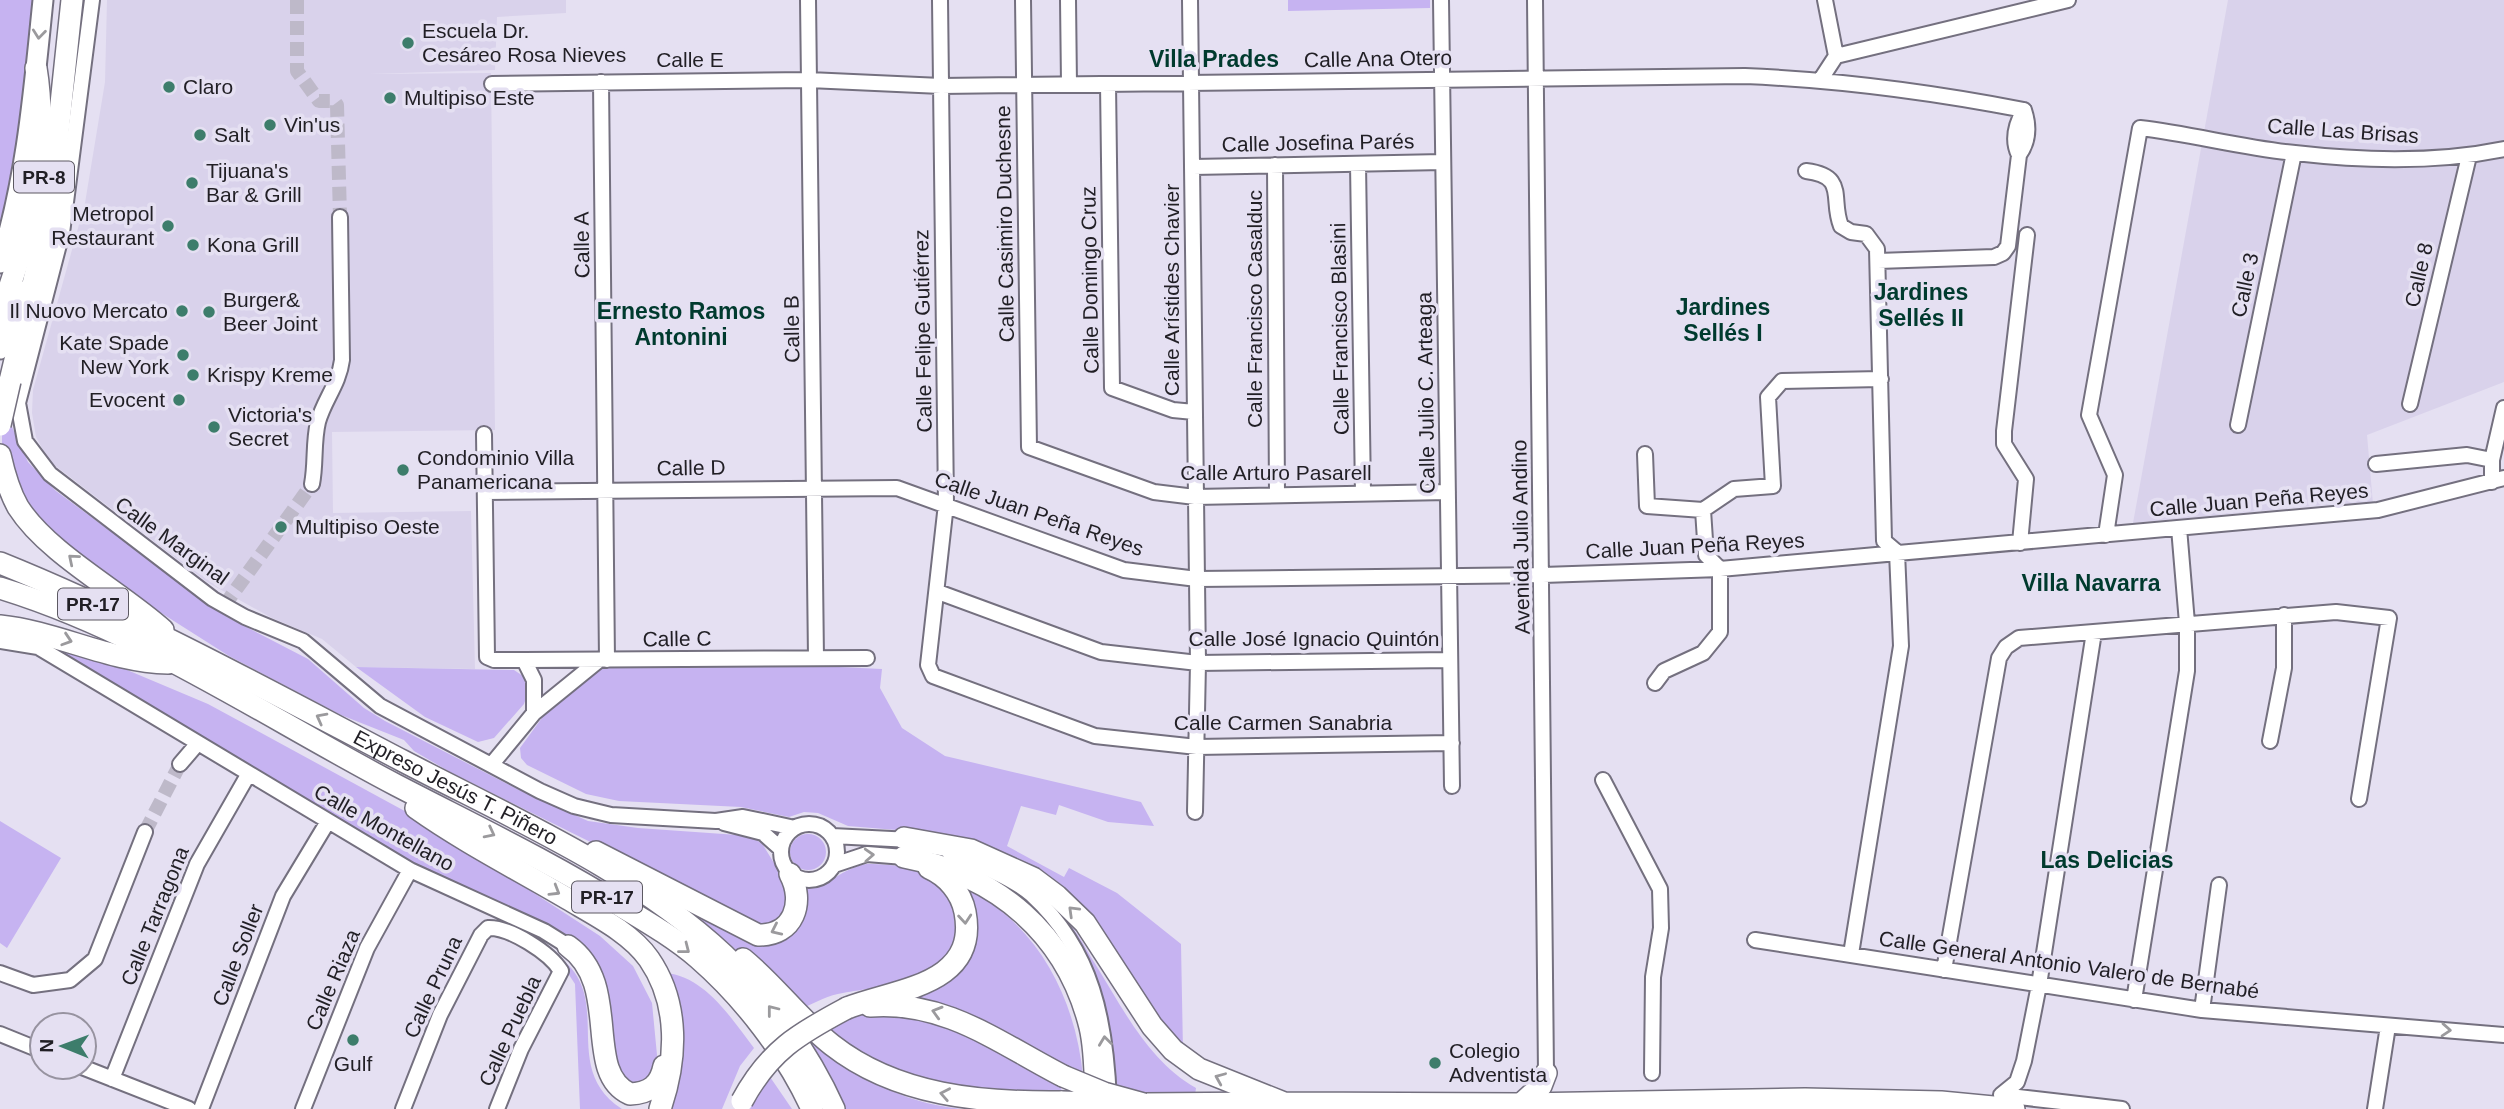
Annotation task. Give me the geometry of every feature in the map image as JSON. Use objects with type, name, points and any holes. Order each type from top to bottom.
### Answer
[{"type":"highway","points":[[0,425],[50,217],[72,0]]},
{"type":"highway","points":[[0,313],[31,199],[41,107],[36,68]]},
{"type":"highway","points":[[0,455],[11,492],[29,520],[78,564],[145,614],[178,656]]},
{"type":"highway","name":"Expreso Jesús T. Piñero","points":[[0,564],[56,586],[178,656],[342,756],[583,882],[674,940],[699,959],[768,1037],[812,1109]]},
{"type":"highway","name":"Expreso Jesús T. Piñero","points":[[0,588],[178,656],[519,821],[666,908],[726,956],[768,1005],[809,1059],[834,1109]]},
{"type":"highway","points":[[0,626],[43,633],[136,662],[178,656]]},
{"type":"highway","points":[[342,756],[437,823],[585,909],[626,936],[649,958],[661,982],[673,1030],[670,1080],[660,1109]]},
{"type":"highway","points":[[519,821],[626,865],[735,926],[758,935],[778,932],[793,918],[798,899],[790,874]]},
{"type":"highway","points":[[740,1105],[755,1077],[785,1043],[847,1008],[937,978],[946,971],[962,946],[966,917],[957,891],[943,876],[904,848]]},
{"type":"highway","points":[[904,848],[971,850],[998,859],[1033,878],[1057,895],[1085,923],[1152,1026],[1174,1050],[1199,1069],[1284,1103]]},
{"type":"highway","points":[[904,848],[986,884],[1015,904],[1047,937],[1073,978],[1091,1029],[1096,1109]]},
{"type":"highway","points":[[666,908],[719,939],[788,999],[831,1044],[886,1077],[950,1096],[1144,1104],[1521,1104],[1805,1099],[2007,1102]]},
{"type":"highway","points":[[565,958],[592,972],[598,991],[609,1075],[630,1094],[650,1091],[663,1074],[667,1044],[665,1013],[657,987],[636,955],[585,909]]},
{"type":"highway","points":[[565,958],[579,968],[591,993],[596,1065],[601,1082],[615,1098],[633,1109]]},
{"type":"highway","points":[[847,1008],[885,1005],[931,1009],[960,1020],[1063,1076],[1104,1093],[1144,1104]]},
{"type":"highway","points":[[1546,1073],[1556,1093],[1572,1103]]},
{"type":"highway","points":[[1521,1104],[1541,1086],[1546,1073]]},
{"type":"main road","name":"PR-8","points":[[0,263],[14,214],[36,68],[43,0]]},
{"type":"main road","name":"PR-8","points":[[0,349],[18,307],[36,235],[63,0]]},
{"type":"street","name":"Calle Marginal","points":[[92,0],[62,233],[9,404],[25,441],[36,458],[50,474],[91,508],[213,599],[245,617],[303,641],[380,706],[551,796],[611,816],[716,821],[756,829],[781,849]]},
{"type":"street","name":"Calle B","points":[[808,0],[816,658]]},
{"type":"street","name":"Calle Felipe Gutiérrez","points":[[928,660],[938,592],[946,504],[940,0]]},
{"type":"street","name":"Calle Casimiro Duchesne","points":[[1023,0],[1029,447]]},
{"type":"street","points":[[1068,0],[1069,84]]},
{"type":"street","name":"Calle Arístides Chavier","points":[[1190,0],[1198,663],[1195,812]]},
{"type":"street","name":"Calle Julio C. Arteaga","points":[[1441,0],[1452,786]]},
{"type":"street","name":"Avenida Julio Andino","points":[[1535,0],[1543,575],[1546,1073]]},
{"type":"street","points":[[1825,0],[1836,56]]},
{"type":"street","points":[[1878,261],[1994,257],[2003,253],[2008,246],[2019,155],[2025,146],[2028,123],[2024,110],[1917,90],[1821,79],[1836,56],[2068,0]]},
{"type":"street","name":"Calle Ana Otero","points":[[887,86],[1745,76],[1821,79]]},
{"type":"street","name":"Calle E","points":[[492,84],[809,80],[887,86]]},
{"type":"street","name":"Calle A","points":[[601,82],[605,490],[603,660]]},
{"type":"street","name":"Calle Domingo Cruz","points":[[1108,84],[1112,388],[1173,411],[1194,412]]},
{"type":"street","name":"Calle Las Brisas","points":[[2106,535],[2115,475],[2089,415],[2140,128],[2294,153],[2400,159],[2469,156],[2504,149]]},
{"type":"street","name":"Calle 3","points":[[2238,425],[2294,153]]},
{"type":"street","name":"Calle 8","points":[[2410,404],[2469,156]]},
{"type":"street","name":"Calle Josefina Parés","points":[[1193,167],[1443,162]]},
{"type":"street","name":"Calle Francisco Blasini","points":[[1358,164],[1363,493]]},
{"type":"street","name":"Calle Francisco Casalduc","points":[[1275,165],[1277,495]]},
{"type":"street","points":[[1806,171],[1821,173],[1830,179],[1837,190],[1841,226],[1869,237],[1877,249],[1884,541],[1897,552],[1900,646],[1851,954]]},
{"type":"street","points":[[312,484],[315,434],[324,407],[340,377],[342,360],[340,217]]},
{"type":"street","points":[[2020,542],[2026,479],[2004,444],[2004,431],[2027,235]]},
{"type":"street","points":[[1645,454],[1647,506],[1703,510],[1734,489],[1773,486],[1768,397],[1782,381],[1881,379]]},
{"type":"street","points":[[2498,480],[2492,460],[2504,408]]},
{"type":"street","points":[[484,434],[485,492]]},
{"type":"street","name":"Calle Arturo Pasarell","points":[[1029,447],[1154,492],[1195,497],[1448,492]]},
{"type":"street","points":[[2376,464],[2466,455],[2492,460]]},
{"type":"street","name":"Calle Juan Peña Reyes","points":[[897,488],[1124,570],[1197,579],[1543,575],[1720,569],[2378,510],[2498,480]]},
{"type":"street","name":"Calle D","points":[[485,492],[897,488]]},
{"type":"street","name":"Calle C","points":[[485,492],[487,657],[494,660],[867,658]]},
{"type":"street","points":[[1655,683],[1664,671],[1703,653],[1720,632],[1720,569],[1706,555],[1703,510]]},
{"type":"street","points":[[2134,1000],[2187,671],[2187,623],[2179,528]]},
{"type":"street","name":"Calle José Ignacio Quintón","points":[[938,592],[1101,652],[1198,663],[1451,660]]},
{"type":"street","points":[[1944,970],[1999,658],[2006,647],[2019,638],[2336,612],[2389,618],[2359,799]]},
{"type":"street","points":[[2270,741],[2284,668],[2284,615]]},
{"type":"street","points":[[2007,1102],[2024,1061],[2039,985],[2094,632]]},
{"type":"street","name":"Calle Montellano","points":[[0,641],[38,648],[327,823],[410,870],[544,931],[565,958]]},
{"type":"street","points":[[524,660],[534,680],[534,713]]},
{"type":"street","points":[[492,764],[534,713],[603,660]]},
{"type":"street","name":"Calle Carmen Sanabria","points":[[928,660],[933,676],[1095,736],[1197,747],[1452,744]]},
{"type":"street","points":[[180,764],[198,743]]},
{"type":"street","name":"Calle Tarragona","points":[[112,1079],[197,864],[248,775]]},
{"type":"street","points":[[1603,780],[1660,889],[1661,928],[1653,977],[1652,1073]]},
{"type":"street","name":"Calle Marginal","points":[[716,821],[743,817],[795,828]]},
{"type":"street","name":"Calle Soller","points":[[201,1109],[283,896],[327,823]]},
{"type":"street","points":[[832,836],[837,853],[834,864],[826,874],[816,879],[804,880],[790,874],[783,862],[781,849],[786,836],[795,828],[813,825],[832,836],[976,864],[1031,894],[1065,934],[1091,981],[1106,1039],[1109,1109]]},
{"type":"street","points":[[0,973],[33,985],[70,980],[95,959],[145,832]]},
{"type":"street","points":[[834,864],[867,854],[904,848]]},
{"type":"street","name":"Calle Riaza","points":[[303,1109],[367,948],[410,870]]},
{"type":"street","points":[[2202,1010],[2219,886]]},
{"type":"street","name":"Calle Pruna","points":[[403,1109],[440,1015],[481,935],[488,928],[499,927],[555,961],[565,958]]},
{"type":"street","name":"Calle General Antonio Valero de Bernabé","points":[[1755,940],[2202,1010],[2504,1035]]},
{"type":"street","name":"Calle Puebla","points":[[497,1109],[521,1049],[565,958]]},
{"type":"street","points":[[2375,1109],[2388,1026]]},
{"type":"street","points":[[0,1034],[28,1045]]},
{"type":"street","points":[[2024,1061],[2027,1084],[2040,1099]]},
{"type":"street","points":[[98,1073],[188,1109]]},
{"type":"street","points":[[2007,1102],[2040,1099],[2122,1109]]},
{"type":"shaded area","points":[[0,0],[36,0],[25,92],[0,232]]},
{"type":"shaded area","points":[[107,0],[566,0],[566,13],[497,17],[495,70],[369,74],[491,73],[495,430],[332,432],[333,513],[471,511],[475,669],[356,667],[322,639],[272,618],[207,582],[49,461],[36,437],[32,413],[33,390],[85,203],[105,82]]},
{"type":"shaded area","points":[[1288,0],[1430,0],[1430,8],[1288,11]]},
{"type":"shaded area","points":[[2228,0],[2504,0],[2504,382],[2367,435],[2373,504],[2335,504],[2133,523]]},
{"type":"shaded area","points":[[7,416],[28,462],[56,491],[227,617],[308,659],[364,708],[519,790],[588,821],[638,828],[752,836],[763,845],[788,886],[786,914],[777,922],[761,927],[450,772],[414,751],[404,740],[341,715],[229,656],[114,583],[28,512],[2,447],[2,428]]},
{"type":"shaded area","points":[[49,646],[120,667],[208,704],[423,821],[600,936],[633,966],[652,1003],[657,1055],[655,1071],[645,1088],[616,1079],[602,994],[547,928],[406,860],[269,783],[126,690]]},
{"type":"shaded area","points":[[795,665],[882,669],[880,688],[902,728],[945,756],[1141,802],[1154,826],[1108,822],[1059,805],[1056,815],[1021,806],[1007,846],[1064,877],[1069,868],[1117,893],[1181,944],[1183,1051],[1162,1030],[1089,921],[933,833],[848,826],[818,813],[804,812],[789,817],[741,807],[619,801],[586,794],[527,765],[521,758],[520,748],[547,711],[591,673],[606,667]]},
{"type":"shaded area","points":[[356,667],[514,670],[526,678],[530,686],[524,704],[494,738],[478,742],[425,717]]},
{"type":"shaded area","points":[[0,821],[61,858],[7,948],[0,943]]},
{"type":"shaded area","points":[[808,834],[821,839],[826,852],[821,865],[808,870],[795,865],[790,852],[795,839]]},
{"type":"shaded area","points":[[866,864],[911,869],[931,878],[947,895],[955,922],[951,949],[942,962],[928,972],[894,984],[833,995],[803,1008],[699,918],[700,915],[763,939],[804,888],[820,885]]},
{"type":"shaded area","points":[[956,884],[984,898],[1008,916],[1046,962],[1071,1016],[1083,1076],[913,1000],[911,993],[957,961]]},
{"type":"shaded area","points":[[1062,918],[1080,938],[1115,997],[1150,1048],[1179,1077],[1196,1088],[1195,1095],[1149,1094],[1112,1086]]},
{"type":"shaded area","points":[[556,955],[574,972],[583,990],[593,1073],[603,1092],[622,1109],[580,1109],[575,984]]},
{"type":"shaded area","points":[[665,973],[679,976],[705,990],[754,1048],[740,1066],[722,1109],[667,1109]]},
{"type":"shaded area","points":[[893,1012],[957,1028],[1061,1088],[1062,1093],[1052,1096],[907,1081],[822,1029],[855,1016]]},
{"type":"shaded area","points":[[813,1034],[847,1063],[880,1085],[916,1100],[961,1109],[845,1109],[834,1084],[805,1039]]},
{"type":"shaded area","points":[[768,1074],[792,1109],[750,1109]]},
{"type":"tunnel","points":[[297,0],[297,71],[319,101],[334,101],[337,105],[340,217]]},
{"type":"tunnel","points":[[224,606],[312,484]]},
{"type":"tunnel","points":[[145,832],[180,764]]},
{"type":"place","name":"Escuela Dr. Cesáreo Rosa Nieves","points":[[408,43]]},
{"type":"place","name":"Claro","points":[[169,87]]},
{"type":"place","name":"Multipiso Este","points":[[390,98]]},
{"type":"place","name":"Vin'us","points":[[270,125]]},
{"type":"place","name":"Salt","points":[[200,135]]},
{"type":"place","name":"Tijuana's Bar & Grill","points":[[192,183]]},
{"type":"place","name":"Metropol Restaurant","points":[[168,226]]},
{"type":"place","name":"Kona Grill","points":[[193,245]]},
{"type":"place","name":"Il Nuovo Mercato","points":[[182,311]]},
{"type":"place","name":"Burger& Beer Joint","points":[[209,312]]},
{"type":"place","name":"Kate Spade New York","points":[[183,355]]},
{"type":"place","name":"Krispy Kreme","points":[[193,375]]},
{"type":"place","name":"Evocent","points":[[179,400]]},
{"type":"place","name":"Victoria's Secret","points":[[214,427]]},
{"type":"place","name":"Condominio Villa Panamericana","points":[[403,470]]},
{"type":"place","name":"Multipiso Oeste","points":[[281,527]]},
{"type":"place","name":"Gulf","points":[[353,1040]]},
{"type":"place","name":"Colegio Adventista","points":[[1435,1063]]},
{"type":"district","name":"Villa Prades","points":[[1214,59]]},
{"type":"district","name":"Jardines Sellés II","points":[[1921,305]]},
{"type":"district","name":"Jardines Sellés I","points":[[1723,320]]},
{"type":"district","name":"Ernesto Ramos Antonini","points":[[681,324]]},
{"type":"district","name":"Villa Navarra","points":[[2091,583]]},
{"type":"district","name":"Las Delicias","points":[[2107,860]]}]
